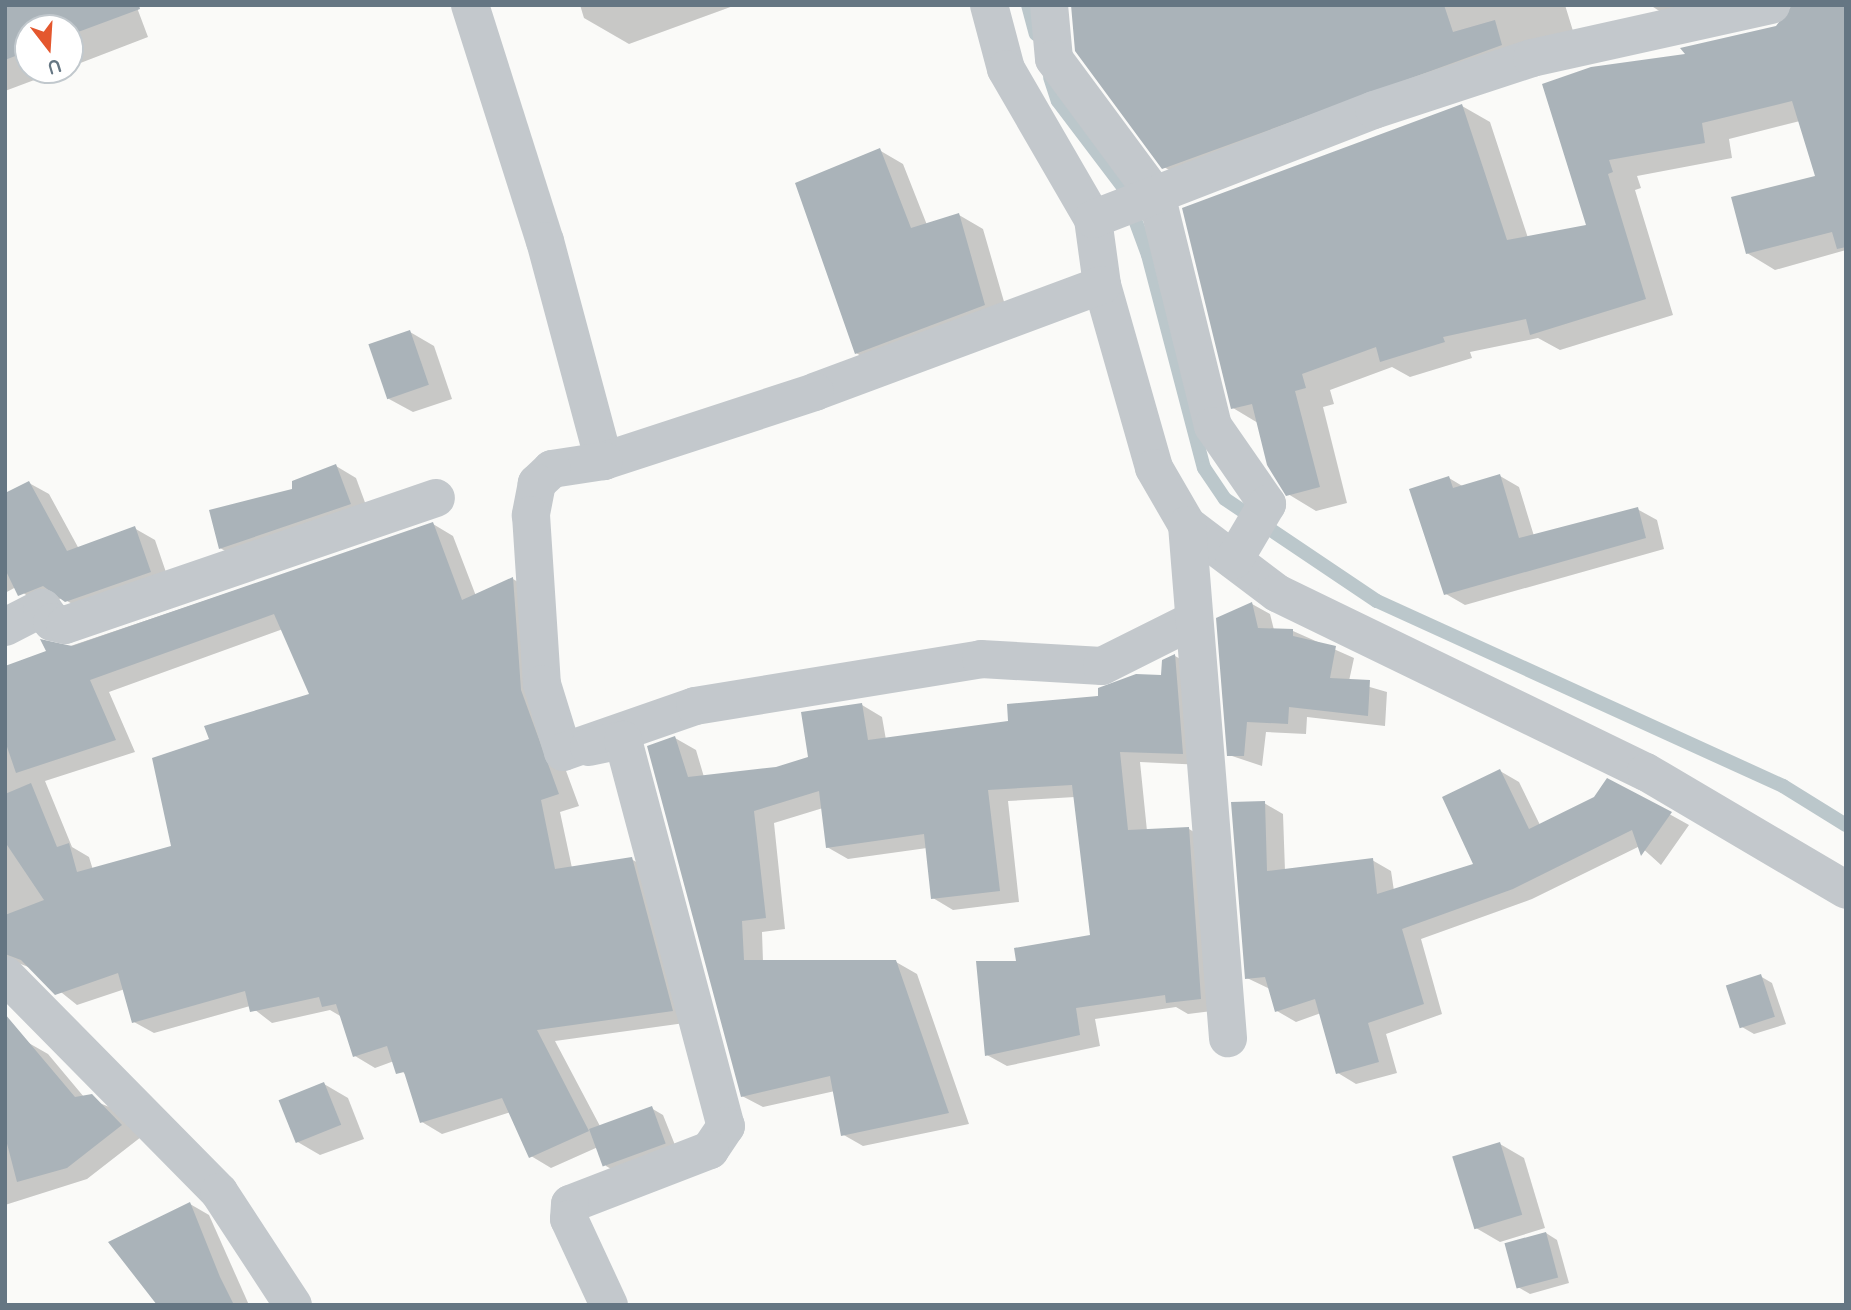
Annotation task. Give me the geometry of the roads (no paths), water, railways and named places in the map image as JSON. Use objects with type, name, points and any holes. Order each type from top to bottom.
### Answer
[{"type":"street","points":[[470,5],[545,241],[604,461]]},
{"type":"street","points":[[989,5],[1006,69],[1122,209]]},
{"type":"street","points":[[1049,5],[1054,59],[1122,209],[1213,426],[1267,504],[1237,554]]},
{"type":"street","points":[[1122,209],[1374,110],[1532,58],[1771,5]]},
{"type":"street","points":[[1122,209],[1102,285],[1154,468],[1187,525],[1228,1038]]},
{"type":"street","points":[[564,752],[542,684],[533,497],[552,469],[604,461],[816,392],[1102,285]]},
{"type":"street","points":[[5,627],[42,608],[58,625],[77,622],[436,498]]},
{"type":"street","points":[[1187,525],[1237,554],[1277,593],[1646,772],[1846,890]]},
{"type":"street","points":[[564,752],[695,706],[981,659],[1102,666],[1194,620]]},
{"type":"street","points":[[564,752],[623,740],[726,1126],[710,1150],[570,1204],[569,1219],[609,1305]]},
{"type":"street","points":[[9,986],[219,1192],[293,1305]]},
{"type":"waterway","points":[[1028,5],[1036,34]]},
{"type":"waterway","points":[[1050,77],[1058,101],[1123,187],[1148,255],[1204,468],[1225,499],[1377,601],[1783,786],[1846,825]]}]
